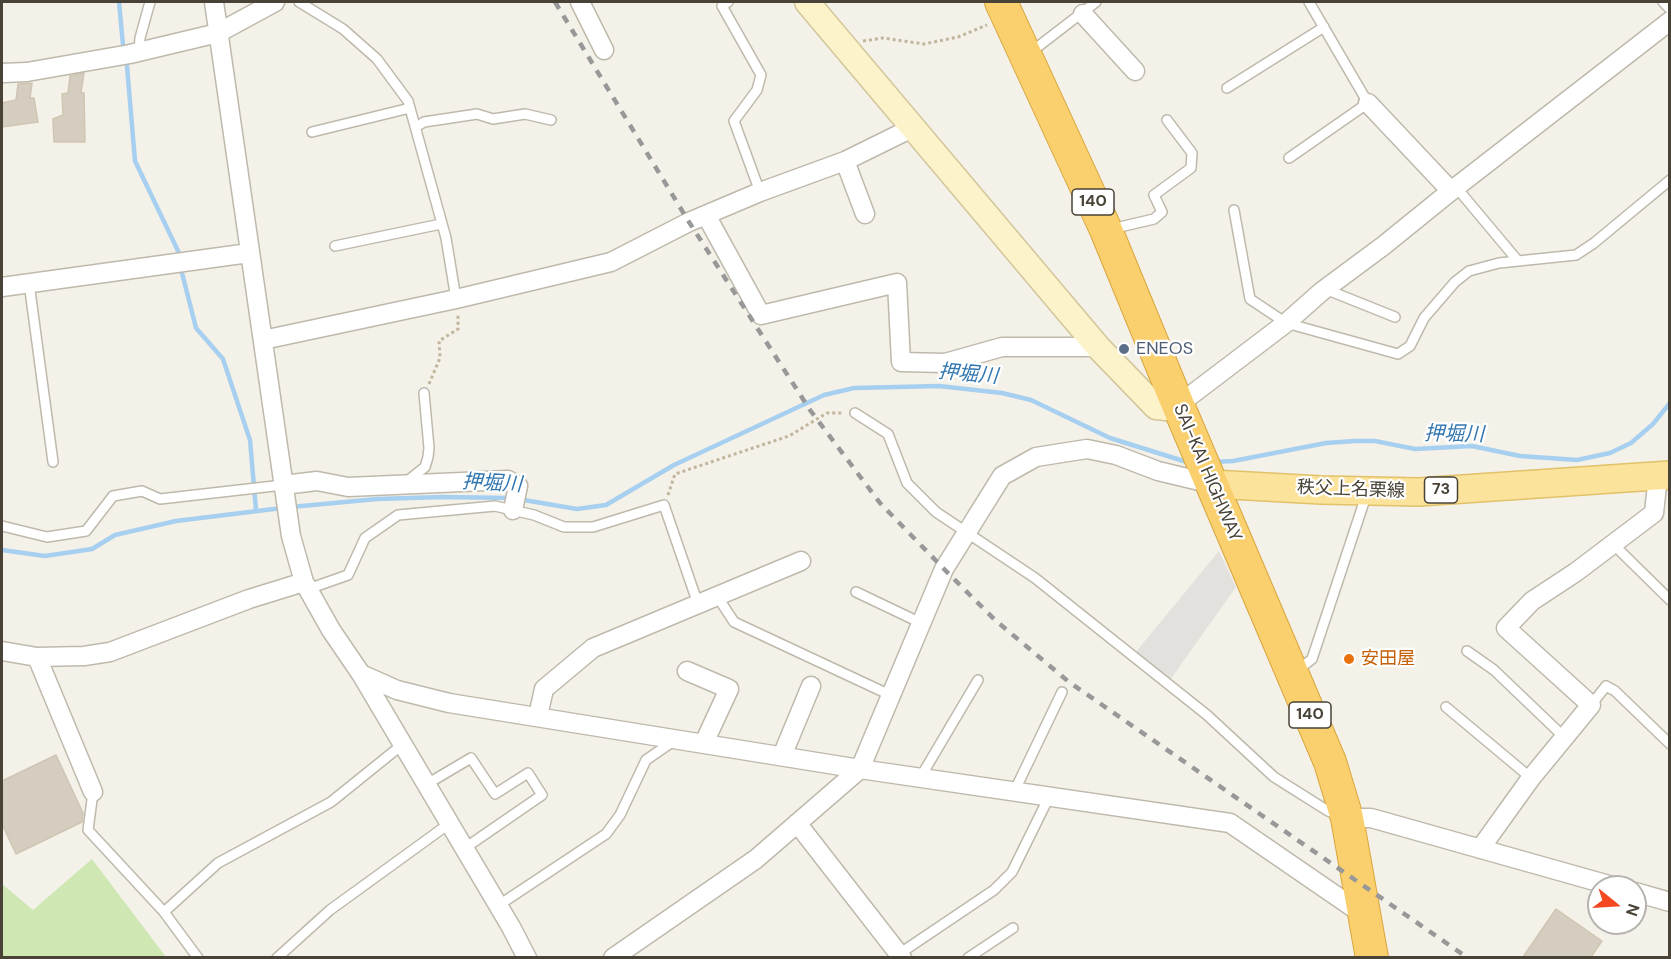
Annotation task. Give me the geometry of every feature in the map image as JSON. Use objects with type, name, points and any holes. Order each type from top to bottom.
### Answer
[{"type":"highway","name":"SAI-KAI HIGHWAY","points":[[1005,9],[1106,230],[1330,762],[1347,818],[1372,957]]},
{"type":"main road","name":"秩父上名栗線","points":[[1209,476],[1321,490],[1419,492],[1664,475]]},
{"type":"street","points":[[214,2],[291,536],[306,585],[499,905],[527,957]]},
{"type":"street","points":[[2,73],[27,72],[139,52],[218,33],[275,2]]},
{"type":"street","points":[[580,2],[604,50]]},
{"type":"street","points":[[807,2],[1098,347],[1156,407],[1166,408],[1183,416],[1325,289],[1670,21]]},
{"type":"street","points":[[1083,14],[1135,71]]},
{"type":"street","points":[[1368,103],[1453,189]]},
{"type":"street","points":[[263,340],[456,299],[611,262],[706,215],[760,192],[845,161],[912,128]]},
{"type":"street","points":[[845,161],[865,214]]},
{"type":"street","points":[[706,215],[761,315],[897,283],[901,362],[945,363],[1002,347],[1098,347]]},
{"type":"street","points":[[2,287],[249,253]]},
{"type":"street","points":[[613,957],[756,859],[860,769],[944,569],[1002,476],[1036,457],[1087,449],[1116,455],[1158,471],[1209,476]]},
{"type":"street","points":[[1480,849],[1531,778],[1591,705],[1506,628],[1533,601],[1654,513],[1664,475]]},
{"type":"street","points":[[283,485],[317,481],[348,487],[508,480],[518,486],[514,509]]},
{"type":"street","points":[[538,716],[544,689],[594,648],[801,561]]},
{"type":"street","points":[[2,651],[37,657],[84,656],[110,652],[249,599],[306,585]]},
{"type":"street","points":[[37,657],[93,792]]},
{"type":"street","points":[[687,671],[729,689],[704,743]]},
{"type":"street","points":[[361,675],[397,690],[449,703],[860,769],[1230,823],[1364,915]]},
{"type":"street","points":[[782,756],[811,686]]},
{"type":"street","points":[[1347,818],[1371,818],[1587,879]]},
{"type":"street","points":[[797,823],[901,956]]},
{"type":"street","points":[[1647,895],[1670,902]]},
{"type":"lane","points":[[139,52],[140,38],[150,2]]},
{"type":"lane","points":[[299,2],[343,29],[377,59],[408,101],[446,238],[456,299]]},
{"type":"lane","points":[[729,2],[722,6],[761,75],[758,90],[734,121],[760,192]]},
{"type":"lane","points":[[1027,56],[1096,2]]},
{"type":"lane","points":[[1289,158],[1368,103],[1309,2]]},
{"type":"lane","points":[[1663,2],[1670,9]]},
{"type":"lane","points":[[1227,88],[1324,27]]},
{"type":"lane","points":[[312,132],[410,108]]},
{"type":"lane","points":[[416,128],[424,122],[477,114],[493,119],[525,114],[551,120]]},
{"type":"lane","points":[[1106,230],[1154,219],[1162,212],[1154,195],[1191,168],[1192,153],[1167,120]]},
{"type":"lane","points":[[1234,210],[1250,299],[1286,323],[1398,354],[1410,346],[1424,318],[1455,282],[1469,271],[1499,263],[1576,255],[1670,180]]},
{"type":"lane","points":[[1453,189],[1518,261]]},
{"type":"lane","points":[[336,246],[441,224]]},
{"type":"lane","points":[[29,283],[53,462]]},
{"type":"lane","points":[[1325,289],[1395,317]]},
{"type":"lane","points":[[403,484],[425,467],[428,458],[424,393]]},
{"type":"lane","points":[[855,413],[888,434],[908,483],[936,512],[1035,578],[1207,716],[1274,777],[1328,811],[1347,818]]},
{"type":"lane","points":[[2,526],[47,537],[86,531],[113,496],[142,491],[160,499],[283,485]]},
{"type":"lane","points":[[1293,674],[1312,659],[1368,491]]},
{"type":"lane","points":[[306,585],[348,575],[365,538],[398,516],[495,506],[534,515],[564,527],[593,527],[664,505],[698,604]]},
{"type":"lane","points":[[1613,544],[1670,600]]},
{"type":"lane","points":[[856,592],[921,623]]},
{"type":"lane","points":[[717,596],[734,622],[890,695]]},
{"type":"lane","points":[[1467,651],[1494,670],[1564,737]]},
{"type":"lane","points":[[920,778],[978,680]]},
{"type":"lane","points":[[1591,705],[1606,686],[1615,691],[1670,744]]},
{"type":"lane","points":[[1014,792],[1062,692]]},
{"type":"lane","points":[[1446,707],[1531,778]]},
{"type":"lane","points":[[499,905],[606,834],[620,814],[646,760],[676,739]]},
{"type":"lane","points":[[164,912],[218,863],[331,801],[403,744]]},
{"type":"lane","points":[[427,784],[471,758],[495,794],[528,773],[542,795],[465,848]]},
{"type":"lane","points":[[93,792],[87,830],[164,912],[198,957]]},
{"type":"lane","points":[[901,956],[994,890],[1012,872],[1049,797]]},
{"type":"lane","points":[[277,957],[330,910],[450,823]]},
{"type":"lane","points":[[968,957],[1013,928]]},
{"type":"path","points":[[844,46],[883,38],[924,44],[942,42],[958,38],[1005,9]]},
{"type":"path","points":[[424,393],[440,358],[439,341],[458,329],[456,299]]},
{"type":"path","points":[[664,505],[675,474],[789,436],[827,413],[855,413]]},
{"type":"green space","points":[[92,859],[166,957],[2,957],[2,884],[33,910]]},
{"type":"shaded area","points":[[1219,551],[1236,587],[1170,680],[1135,653]]},
{"type":"building","points":[[84,73],[81,93],[84,93],[85,142],[54,142],[53,119],[63,115],[62,94],[68,93],[70,76]]},
{"type":"building","points":[[32,83],[30,98],[34,98],[38,122],[2,127],[2,103],[16,100],[18,84]]},
{"type":"building","points":[[56,755],[83,813],[82,822],[16,854],[2,824],[2,781]]},
{"type":"building","points":[[1556,909],[1587,931],[1587,935],[1593,935],[1602,941],[1591,957],[1523,957]]},
{"type":"waterway","points":[[119,2],[123,45]]},
{"type":"waterway","points":[[127,66],[135,161],[179,253]]},
{"type":"waterway","points":[[182,273],[196,328],[223,359],[250,440],[256,510]]},
{"type":"waterway","name":"押堀川","points":[[518,499],[577,509],[606,505],[674,465],[824,395],[854,388],[939,386],[1002,393],[1031,400],[1110,438],[1190,463]]},
{"type":"waterway","name":"押堀川","points":[[1213,462],[1233,461],[1326,443],[1355,441],[1375,441],[1415,449],[1472,446],[1520,456],[1577,460],[1610,453],[1631,443],[1653,424],[1670,403]]},
{"type":"waterway","name":"押堀川","points":[[291,507],[377,499],[510,498]]},
{"type":"waterway","points":[[2,550],[45,556],[92,549],[115,535],[176,521],[282,508]]},
{"type":"railway","points":[[555,2],[689,222],[810,410],[880,503],[995,620],[1069,682],[1468,958]]},
{"type":"place","name":"ENEOS","points":[[1124,349]]},
{"type":"place","name":"安田屋","points":[[1349,659]]}]
